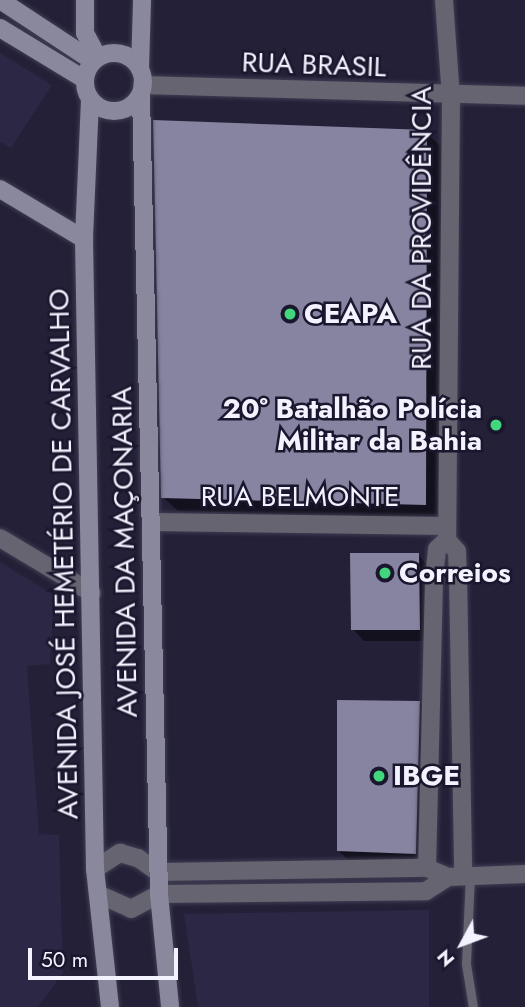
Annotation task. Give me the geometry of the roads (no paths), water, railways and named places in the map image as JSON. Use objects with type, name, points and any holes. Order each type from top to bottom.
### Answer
[{"type":"street","points":[[0,0],[95,59],[126,56],[141,83],[117,112],[97,107],[90,100],[84,79],[0,28]]},
{"type":"street","points":[[84,79],[95,59],[85,33],[85,0]]},
{"type":"street","name":"AVENIDA DA MAÇONARIA","points":[[142,0],[141,83],[158,872],[170,1007]]},
{"type":"street","name":"RUA DA PROVIDÊNCIA","points":[[444,0],[451,97],[447,533],[457,551],[458,575],[460,875]]},
{"type":"street","name":"RUA BRASIL","points":[[141,83],[451,97],[525,96]]},
{"type":"street","name":"AVENIDA JOSÉ HEMETÉRIO DE CARVALHO","points":[[90,100],[84,239],[95,869],[110,1007]]},
{"type":"street","points":[[0,189],[84,239]]},
{"type":"street","name":"RUA BELMONTE","points":[[152,522],[447,533]]},
{"type":"street","name":"RUA DA PROVIDÊNCIA","points":[[427,868],[435,578],[437,549],[447,533]]},
{"type":"street","points":[[0,538],[92,593]]},
{"type":"street","points":[[95,869],[120,853],[138,858],[158,872],[427,868],[460,875],[525,874]]},
{"type":"street","points":[[98,894],[131,909],[159,894],[426,891],[460,875]]},
{"type":"lane","points":[[460,875],[472,1007]]},
{"type":"place","name":"CEAPA","points":[[290,314]]},
{"type":"place","name":"20º Batalhão Polícia Militar da Bahia","points":[[496,425]]},
{"type":"place","name":"Correios","points":[[385,573]]},
{"type":"place","name":"IBGE","points":[[379,776]]}]
